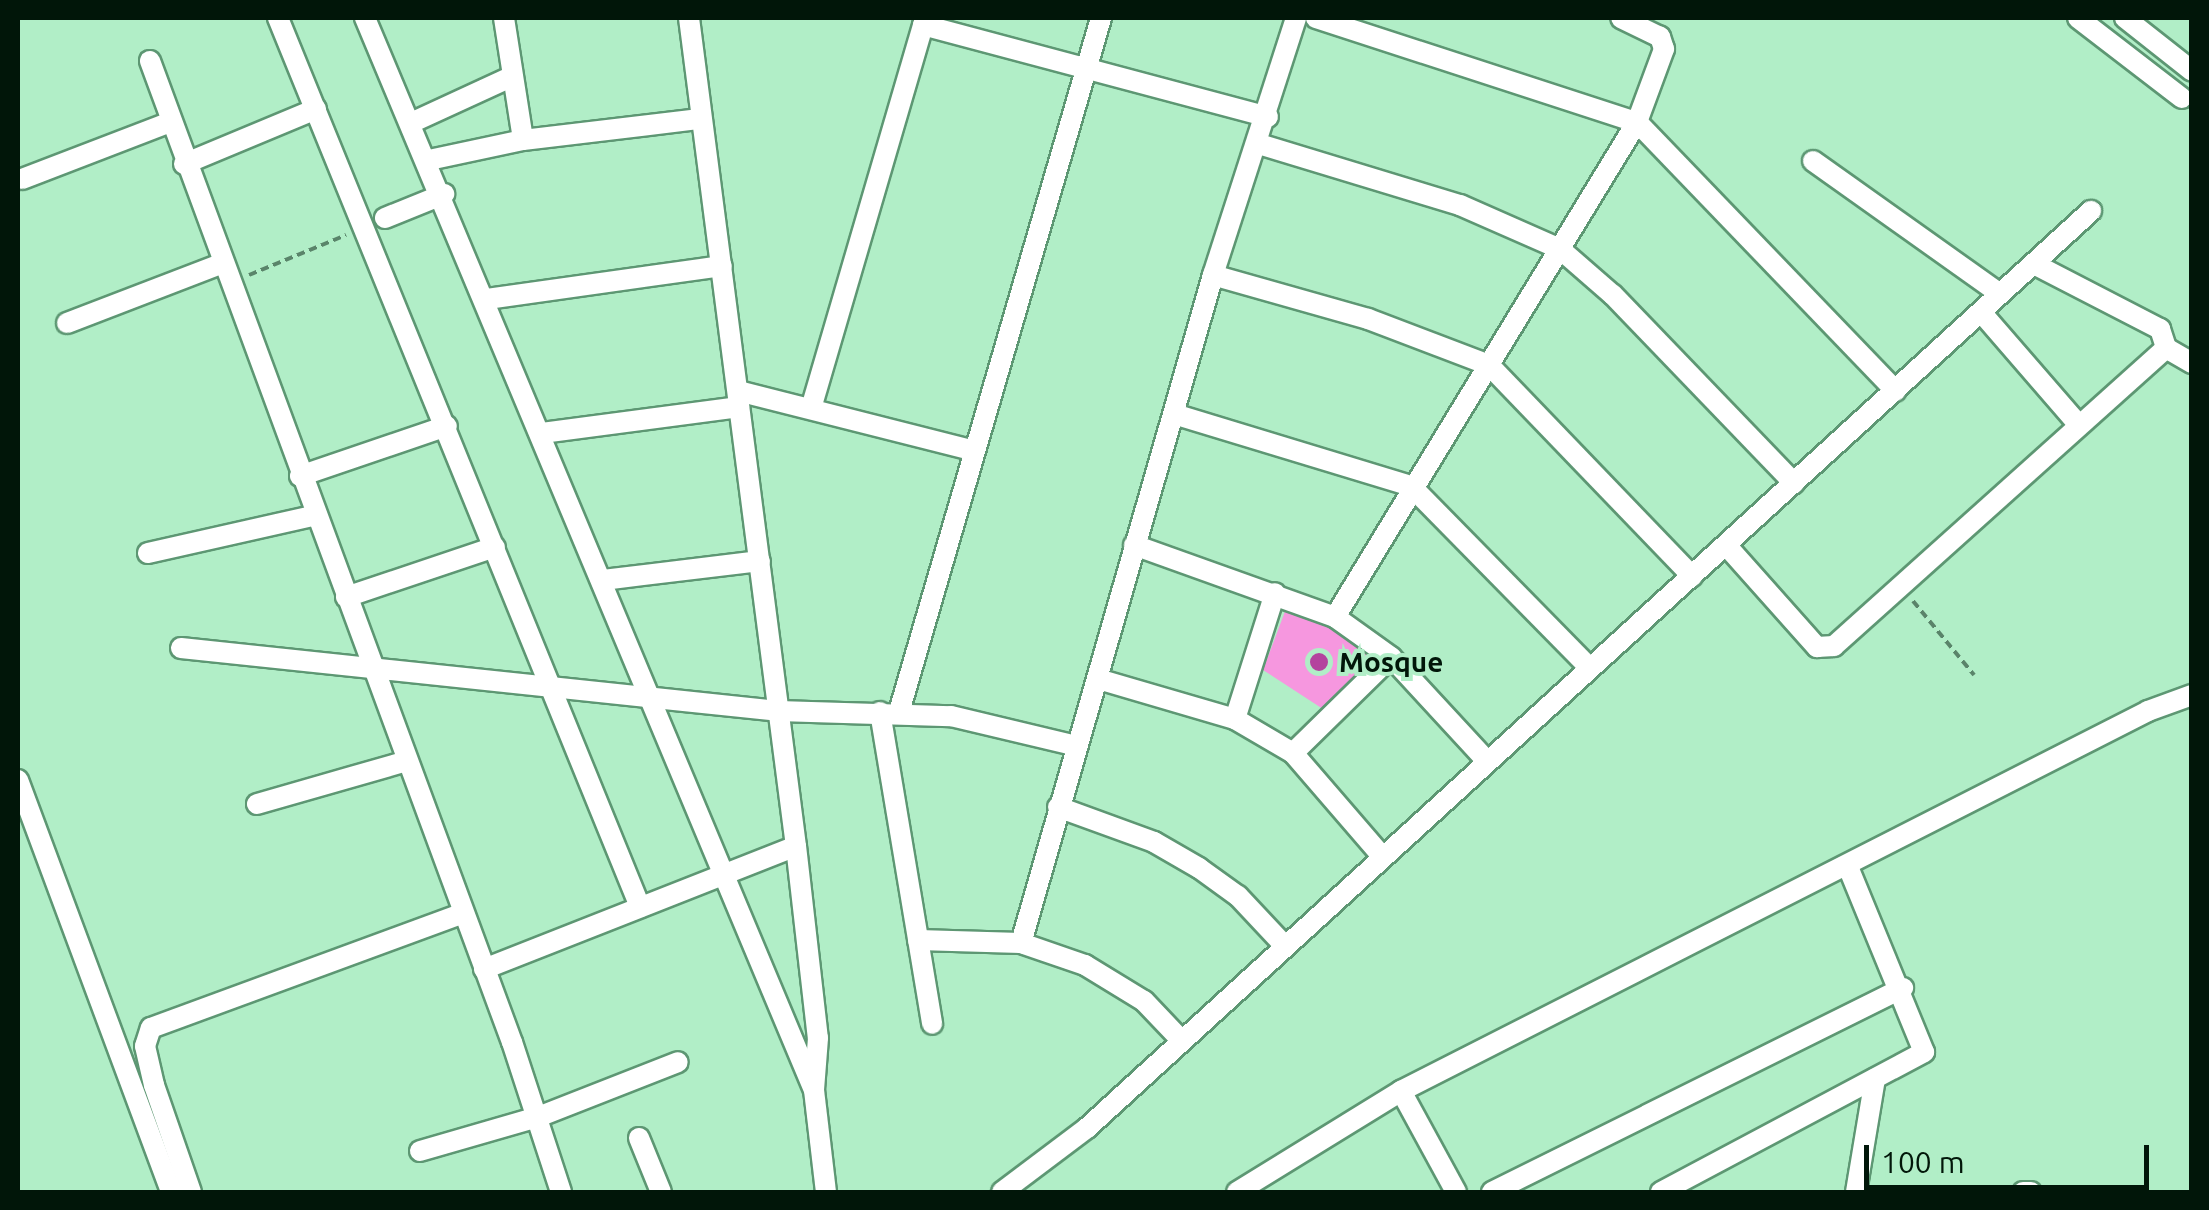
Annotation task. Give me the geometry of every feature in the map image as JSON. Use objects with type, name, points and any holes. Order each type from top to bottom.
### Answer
[{"type":"street","points":[[278,18],[640,906]]},
{"type":"street","points":[[365,18],[430,160],[814,1090]]},
{"type":"street","points":[[504,18],[522,140]]},
{"type":"street","points":[[688,18],[698,118],[722,266],[796,846],[818,1038],[814,1090],[826,1192]]},
{"type":"street","points":[[932,1024],[889,712],[1101,18]]},
{"type":"street","points":[[1021,943],[1213,275],[1268,117],[1296,18]]},
{"type":"street","points":[[1316,18],[1638,122],[1896,391]]},
{"type":"street","points":[[1335,617],[1411,486],[1490,365],[1638,122],[1664,49],[1660,36],[1620,18]]},
{"type":"street","points":[[2078,18],[2182,98]]},
{"type":"street","points":[[2125,18],[2192,72]]},
{"type":"street","points":[[812,404],[924,22],[1268,117]]},
{"type":"street","points":[[150,61],[168,123],[538,1116],[560,1192]]},
{"type":"street","points":[[414,122],[512,77]]},
{"type":"street","points":[[184,164],[316,109]]},
{"type":"street","points":[[430,160],[522,140],[698,118]]},
{"type":"street","points":[[22,179],[168,123]]},
{"type":"street","points":[[1259,144],[1460,205],[1560,249],[1613,295],[1794,483]]},
{"type":"street","points":[[1813,161],[2000,294]]},
{"type":"street","points":[[386,218],[444,194]]},
{"type":"street","points":[[1002,1192],[1086,1128],[2090,211]]},
{"type":"street","points":[[2034,264],[2160,329],[2166,348],[2192,363]]},
{"type":"street","points":[[486,299],[722,266]]},
{"type":"street","points":[[67,323],[225,274]]},
{"type":"street","points":[[1213,275],[1368,320],[1490,365],[1692,576]]},
{"type":"street","points":[[1981,312],[2078,424]]},
{"type":"street","points":[[1726,545],[1824,649],[1837,644],[2166,348]]},
{"type":"street","points":[[542,434],[739,399],[812,404],[970,450]]},
{"type":"street","points":[[1174,414],[1411,486],[1590,668]]},
{"type":"street","points":[[300,476],[447,426]]},
{"type":"street","points":[[148,553],[316,515]]},
{"type":"street","points":[[1134,545],[1335,617],[1391,658],[1487,760]]},
{"type":"street","points":[[346,597],[495,548]]},
{"type":"street","points":[[603,580],[760,561]]},
{"type":"street","points":[[1235,719],[1275,594]]},
{"type":"street","points":[[181,648],[778,711],[889,712],[987,722],[1078,746]]},
{"type":"street","points":[[1293,753],[1391,658]]},
{"type":"street","points":[[1098,679],[1235,719],[1293,753],[1382,856]]},
{"type":"street","points":[[1237,1192],[1400,1092],[2148,711],[2192,695]]},
{"type":"street","points":[[257,804],[407,760]]},
{"type":"street","points":[[18,780],[171,1192]]},
{"type":"street","points":[[1058,808],[1154,842],[1199,868],[1238,896],[1284,945]]},
{"type":"street","points":[[484,969],[796,846]]},
{"type":"street","points":[[1660,1192],[1926,1048],[1848,867]]},
{"type":"street","points":[[191,1192],[154,1085],[145,1046],[151,1028],[464,913]]},
{"type":"street","points":[[918,940],[1021,943],[1111,978],[1180,1039]]},
{"type":"street","points":[[1492,1192],[1903,988]]},
{"type":"street","points":[[420,1151],[538,1116],[678,1062]]},
{"type":"street","points":[[1856,1192],[1875,1078]]},
{"type":"street","points":[[1400,1092],[1456,1192]]},
{"type":"street","points":[[639,1138],[662,1192]]},
{"type":"path","points":[[225,274],[365,228]]},
{"type":"path","points":[[1899,585],[1974,674]]},
{"type":"building","name":"Mosque","points":[[1287,606],[1381,653],[1326,711],[1263,670]]},
{"type":"place","name":"Mosque","points":[[1319,662]]}]
